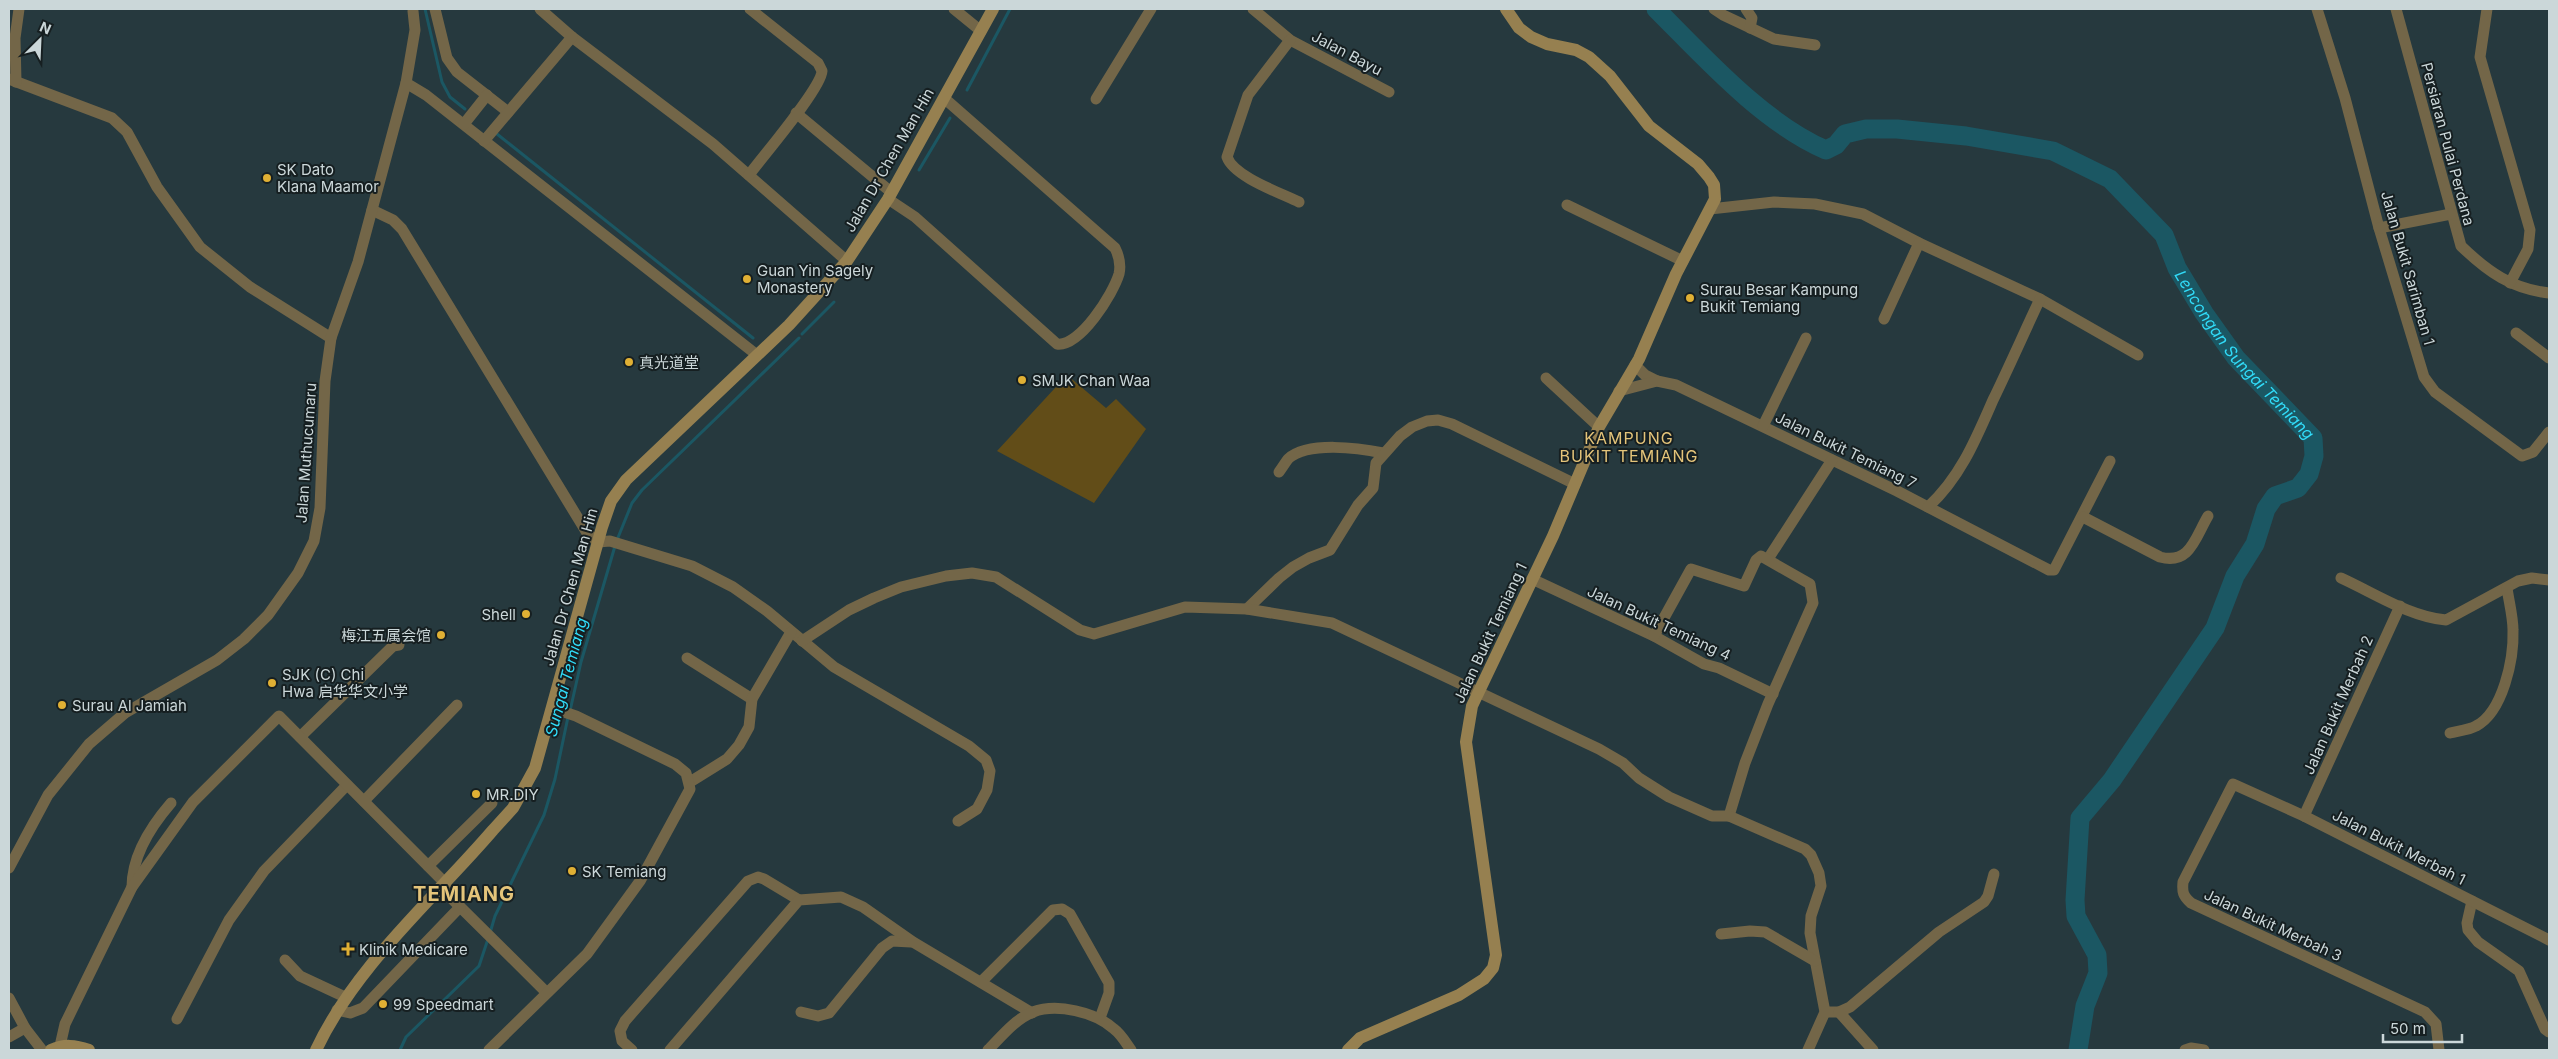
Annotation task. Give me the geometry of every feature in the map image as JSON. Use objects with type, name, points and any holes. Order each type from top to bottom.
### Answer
[{"type":"street","points":[[19,9],[15,38],[13,80],[112,118],[127,132],[157,187],[200,247],[250,287],[331,338]]},
{"type":"street","points":[[435,9],[447,58],[457,72],[508,112]]},
{"type":"street","points":[[540,9],[572,37],[713,144],[847,261]]},
{"type":"street","points":[[749,175],[820,80],[821,67],[750,9]]},
{"type":"street","points":[[954,9],[981,31]]},
{"type":"street","name":"Jalan Dr Chen Man Hin","points":[[316,1050],[337,1010],[358,980],[513,808],[527,785],[557,710],[604,541],[611,501],[626,480],[789,326],[847,261],[890,196],[992,9]]},
{"type":"street","points":[[1096,99],[1151,9]]},
{"type":"street","name":"Jalan Bayu","points":[[1253,9],[1290,40],[1389,92]]},
{"type":"street","name":"Jalan Bukit Temiang 1","points":[[1348,1050],[1360,1038],[1374,1031],[1460,994],[1484,979],[1493,968],[1496,955],[1466,742],[1467,724],[1478,693],[1532,579],[1599,428],[1635,365],[1683,261],[1715,199],[1714,185],[1698,164],[1649,126],[1610,76],[1589,58],[1576,50],[1546,44],[1531,37],[1519,28],[1506,9]]},
{"type":"street","points":[[1714,9],[1774,39],[1815,45]]},
{"type":"street","points":[[1746,9],[1752,18],[1750,28]]},
{"type":"street","name":"Jalan Bukit Sarimban 1","points":[[2317,9],[2345,98],[2379,228],[2428,385],[2522,456],[2533,452],[2549,432]]},
{"type":"street","name":"Persiaran Pulai Perdana","points":[[2396,9],[2461,246],[2474,259],[2521,289],[2549,293]]},
{"type":"street","points":[[2487,9],[2480,57],[2530,230],[2528,249],[2510,283]]},
{"type":"street","name":"Jalan Muthucumaru","points":[[9,868],[48,795],[89,744],[125,713],[217,660],[244,639],[268,614],[298,573],[314,541],[320,508],[325,381],[331,338],[358,262],[406,83],[415,30],[413,11]]},
{"type":"street","points":[[484,141],[572,37]]},
{"type":"street","name":"Jalan Bayu","points":[[1290,40],[1248,96],[1227,157],[1232,166],[1242,174],[1299,202]]},
{"type":"street","points":[[406,83],[426,95],[464,124],[758,355]]},
{"type":"street","points":[[464,124],[486,95]]},
{"type":"street","points":[[796,113],[1057,344],[1070,341],[1101,311],[1119,274],[1120,261],[1115,248],[944,98]]},
{"type":"street","points":[[1710,209],[1774,202],[1815,204],[1863,214],[1918,243],[2040,299],[2138,355]]},
{"type":"street","points":[[1567,205],[1683,261]]},
{"type":"street","points":[[372,210],[393,220],[402,229],[587,533],[604,541],[625,545],[692,566],[733,587],[767,611],[834,668],[968,746],[986,760],[990,771],[987,790],[977,808],[958,821]]},
{"type":"street","points":[[2379,228],[2451,214]]},
{"type":"street","points":[[1884,319],[1918,243]]},
{"type":"street","points":[[1928,507],[1942,494],[1955,477],[1978,437],[2040,299]]},
{"type":"street","points":[[2516,333],[2549,358]]},
{"type":"street","points":[[1763,426],[1806,338]]},
{"type":"street","points":[[1635,365],[1645,375],[1657,381]]},
{"type":"street","points":[[1546,378],[1599,428]]},
{"type":"street","name":"Jalan Bukit Temiang 7","points":[[1619,391],[1657,381],[1676,385],[1928,507],[2045,569],[2054,570],[2082,517]]},
{"type":"street","points":[[1248,609],[1279,578],[1293,567],[1330,550],[1355,510],[1373,488],[1376,463],[1412,427],[1427,421],[1438,420],[1482,438],[1575,484]]},
{"type":"street","points":[[1279,472],[1288,459],[1303,451],[1361,448],[1384,453]]},
{"type":"street","points":[[1768,559],[1832,460]]},
{"type":"street","points":[[2110,461],[2082,517],[2160,557],[2172,560],[2181,558],[2188,551],[2208,516]]},
{"type":"street","points":[[1654,636],[1691,569],[1744,586],[1758,557],[1768,559],[1810,584],[1813,602],[1745,763],[1729,816]]},
{"type":"street","points":[[802,641],[849,610],[874,598],[928,580],[972,573],[996,577],[1080,630],[1094,634],[1185,607],[1248,609],[1332,623],[1599,749],[1623,763],[1639,778],[1669,796],[1712,816],[1729,816],[1805,849],[1816,863],[1821,886],[1810,923],[1825,1012],[1808,1050]]},
{"type":"street","points":[[2341,578],[2400,606],[2435,619],[2446,620],[2518,581],[2532,578],[2549,580]]},
{"type":"street","name":"Jalan Bukit Temiang 4","points":[[1532,579],[1654,636],[1704,664],[1719,668],[1773,694]]},
{"type":"street","points":[[2450,733],[2475,727],[2491,714],[2498,702],[2511,655],[2514,629],[2507,588]]},
{"type":"street","name":"Jalan Bukit Merbah 2","points":[[2304,816],[2400,606]]},
{"type":"street","points":[[690,782],[727,759],[739,745],[749,728],[752,699],[791,632]]},
{"type":"street","points":[[300,737],[394,646],[399,644]]},
{"type":"street","points":[[687,658],[752,699]]},
{"type":"street","points":[[364,801],[457,705]]},
{"type":"street","points":[[489,1050],[546,992],[587,954],[640,881],[690,789],[690,782],[686,773],[675,764],[576,716],[557,710]]},
{"type":"street","points":[[89,1050],[74,1046],[55,1048],[132,887],[193,802],[279,716],[428,866],[460,907],[546,992]]},
{"type":"street","points":[[177,1019],[228,920],[264,871],[348,784]]},
{"type":"street","name":"Jalan Bukit Merbah 1","points":[[2233,784],[2304,816],[2549,940]]},
{"type":"street","name":"Jalan Bukit Merbah 3","points":[[2233,784],[2184,882],[2182,890],[2185,898],[2191,903],[2425,1012],[2436,1024],[2439,1050]]},
{"type":"street","points":[[132,887],[132,874],[138,857],[157,819],[171,803]]},
{"type":"street","points":[[428,866],[492,803]]},
{"type":"street","points":[[1825,1012],[1839,1012],[1850,1007],[1939,932],[1984,902],[1988,896],[1994,874]]},
{"type":"street","points":[[632,1050],[622,1041],[620,1031],[625,1021],[753,878],[764,879],[799,900],[841,897],[863,907],[913,942],[1032,1012]]},
{"type":"street","points":[[670,1050],[799,900]]},
{"type":"street","points":[[2472,901],[2467,922],[2468,930],[2478,942],[2519,971],[2545,1028],[2549,1032]]},
{"type":"street","points":[[337,1010],[350,1013],[363,1008],[460,907]]},
{"type":"street","points":[[981,982],[1053,910],[1062,909],[1070,914],[1109,983],[1109,993],[1100,1018]]},
{"type":"street","points":[[1721,934],[1750,931],[1765,932],[1815,961]]},
{"type":"street","points":[[801,1012],[818,1016],[829,1012],[882,948],[892,941],[913,942]]},
{"type":"street","points":[[285,960],[300,976],[345,997]]},
{"type":"street","points":[[9,998],[25,1028],[42,1050]]},
{"type":"street","points":[[988,1050],[1015,1023],[1032,1012],[1048,1009],[1066,1010],[1100,1018],[1116,1030],[1131,1050]]},
{"type":"street","points":[[1839,1012],[1874,1050]]},
{"type":"street","points":[[9,1037],[25,1028]]},
{"type":"street","points":[[2186,1050],[2191,1048],[2204,1050]]},
{"type":"shaded area","points":[[1067,375],[1106,408],[1116,399],[1146,429],[1094,503],[997,451]]},
{"type":"waterway","points":[[425,9],[442,82],[450,97],[465,109]]},
{"type":"waterway","name":"Sungai Temiang","points":[[967,90],[1010,9]]},
{"type":"waterway","name":"Lencongan Sungai Temiang","points":[[1656,9],[1714,68],[1757,106],[1803,138],[1826,150],[1836,145],[1845,134],[1866,129],[1897,129],[1966,136],[2053,151],[2110,179],[2164,235],[2177,268],[2204,313],[2236,358],[2313,438],[2314,456],[2309,474],[2298,488],[2275,496],[2266,509],[2255,544],[2235,576],[2215,628],[2112,780],[2080,818],[2075,900],[2076,916],[2097,955],[2098,973],[2085,1006],[2078,1050]]},
{"type":"waterway","name":"Sungai Temiang","points":[[919,170],[950,118]]},
{"type":"waterway","points":[[497,134],[753,338]]},
{"type":"waterway","name":"Sungai Temiang","points":[[802,334],[834,302]]},
{"type":"waterway","name":"Sungai Temiang","points":[[617,540],[632,503],[642,490],[799,338]]},
{"type":"waterway","name":"Sungai Temiang","points":[[570,711],[581,662],[615,546]]},
{"type":"waterway","name":"Sungai Temiang","points":[[490,933],[495,916],[544,815],[555,779],[568,717]]},
{"type":"waterway","name":"Sungai Temiang","points":[[400,1050],[406,1037],[479,966],[488,939]]},
{"type":"place","name":"SK Dato Klana Maamor","points":[[267,178]]},
{"type":"place","name":"Guan Yin Sagely Monastery","points":[[747,279]]},
{"type":"place","name":"Surau Besar Kampung Bukit Temiang","points":[[1690,298]]},
{"type":"place","name":"真光道堂","points":[[629,362]]},
{"type":"place","name":"SMJK Chan Waa","points":[[1022,380]]},
{"type":"place","name":"Shell","points":[[526,614]]},
{"type":"place","name":"梅江五属会馆","points":[[441,635]]},
{"type":"place","name":"SJK (C) Chi Hwa 启华华文小学","points":[[272,683]]},
{"type":"place","name":"Surau Al Jamiah","points":[[62,705]]},
{"type":"place","name":"MR.DIY","points":[[476,794]]},
{"type":"place","name":"SK Temiang","points":[[572,871]]},
{"type":"place","name":"Klinik Medicare","points":[[348,949]]},
{"type":"place","name":"99 Speedmart","points":[[383,1004]]},
{"type":"district","name":"KAMPUNG BUKIT TEMIANG","points":[[1629,447]]},
{"type":"district","name":"TEMIANG","points":[[464,894]]}]
